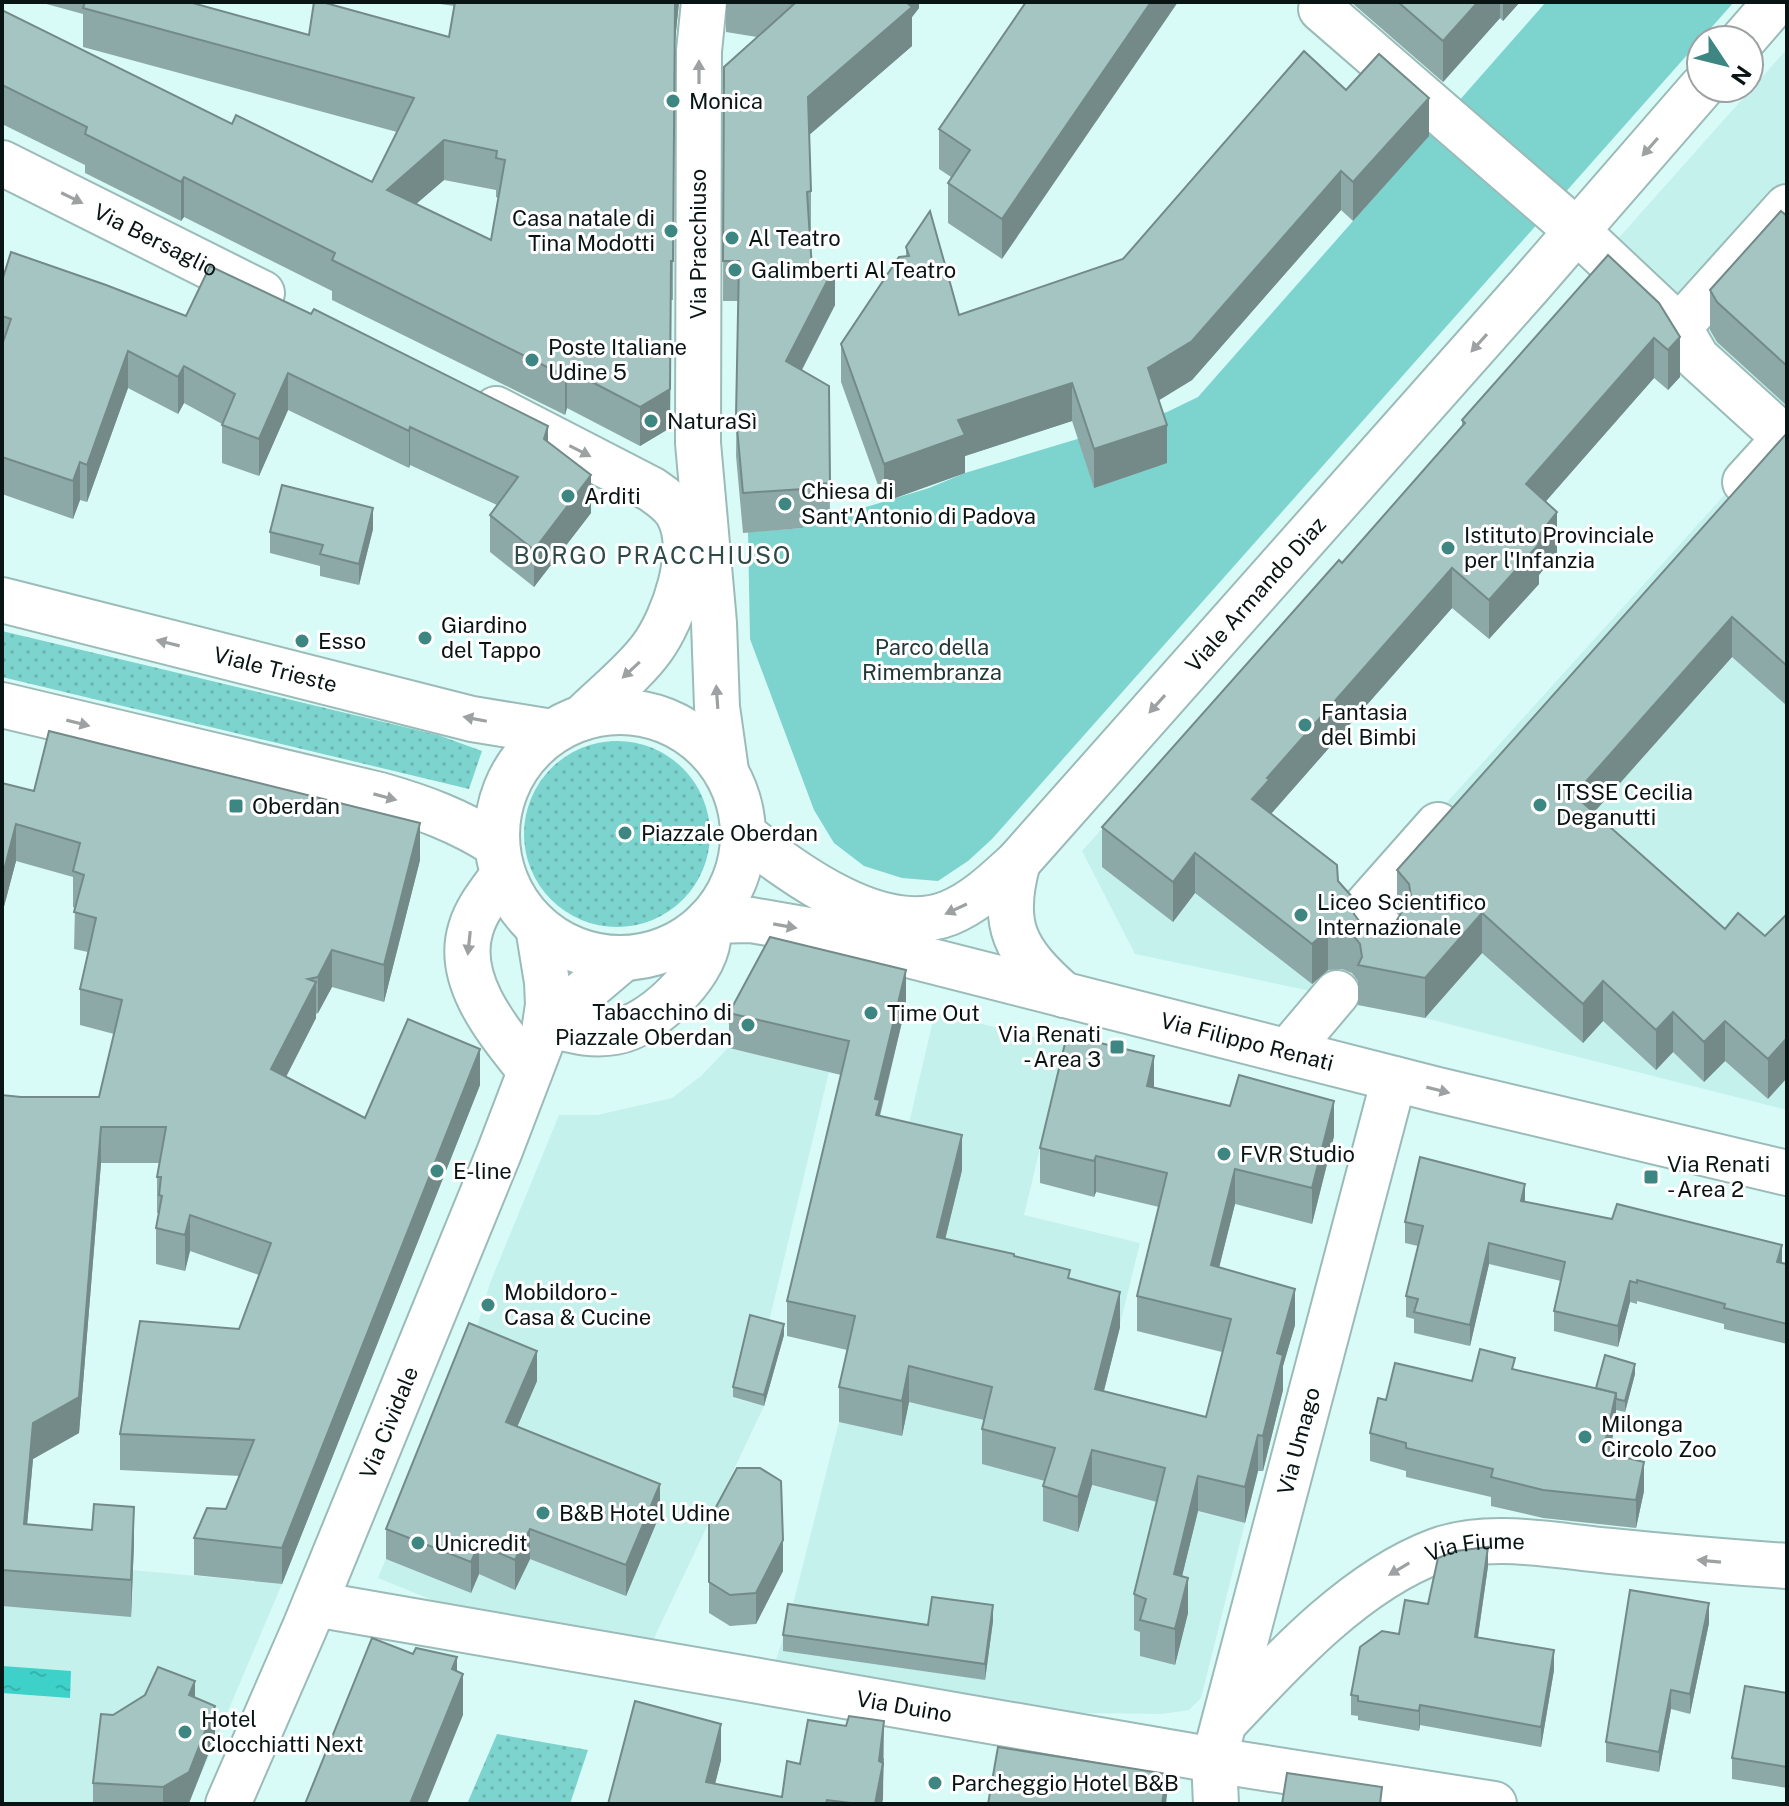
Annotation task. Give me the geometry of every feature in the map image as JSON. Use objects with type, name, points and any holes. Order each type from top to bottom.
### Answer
[{"type":"main road","name":"Via Pracchiuso","points":[[704,2],[699,51],[698,443],[714,623],[717,707],[726,771]]},
{"type":"main road","points":[[1757,24],[1776,2]]},
{"type":"main road","points":[[1321,9],[1577,231],[1679,327],[1697,358],[1785,438],[1721,509]]},
{"type":"main road","name":"Viale Armando Diaz","points":[[743,834],[811,884],[856,905],[893,916],[921,919],[947,914],[969,903],[1018,862],[1687,104]]},
{"type":"main road","name":"Via Bersaglio","points":[[2,163],[300,311]]},
{"type":"main road","points":[[1679,327],[1787,207]]},
{"type":"main road","points":[[456,389],[651,489],[678,513],[687,545],[678,589],[661,634],[634,668],[527,755],[509,782],[499,814],[500,860],[517,904],[538,927],[563,945],[593,955],[624,958],[655,953],[684,941],[708,921],[727,896],[739,867],[743,834],[739,802],[726,771],[705,745],[678,726],[647,715],[614,712],[567,725]]},
{"type":"main road","points":[[651,489],[669,491],[700,486]]},
{"type":"main road","name":"Viale Trieste","points":[[2,600],[472,719],[567,725]]},
{"type":"main road","points":[[2,705],[424,808],[471,828],[500,860]]},
{"type":"main road","points":[[1377,945],[1386,933],[1361,912],[1467,793]]},
{"type":"main road","points":[[500,860],[478,910],[466,949],[469,969],[479,998],[494,1025],[542,1045],[588,1034],[617,1032],[643,1022],[669,1003],[683,989],[708,942],[708,921]]},
{"type":"main road","points":[[1018,862],[1010,891],[1010,916],[1017,939],[1042,976],[1064,995]]},
{"type":"main road","name":"Via Filippo Renati","points":[[708,921],[751,920],[814,931],[1394,1079],[1787,1173]]},
{"type":"main road","points":[[538,927],[548,1005],[542,1045]]},
{"type":"main road","points":[[542,1045],[589,987],[624,958]]},
{"type":"main road","points":[[1288,1051],[1337,993]]},
{"type":"main road","name":"Via Cividale","points":[[228,1804],[315,1604],[542,1045]]},
{"type":"main road","name":"Via Umago","points":[[1216,1804],[1220,1741],[1394,1079]]},
{"type":"main road","name":"Via Fiume","points":[[1220,1741],[1280,1663],[1332,1618],[1403,1565],[1437,1550],[1463,1543],[1517,1543],[1787,1566]]},
{"type":"main road","name":"Via Duino","points":[[315,1604],[1220,1741],[1494,1804]]},
{"type":"shaded area","points":[[1787,49],[1787,1110],[1425,1018],[1351,1004],[1325,994],[1135,954],[1082,851],[1167,756],[1356,903],[1775,439],[1591,269],[1738,104],[1765,104],[1765,74]]},
{"type":"shaded area","points":[[935,1012],[1065,1045],[1024,1215],[1140,1243],[1081,1483],[1245,1523],[1201,1698],[1189,1710],[1162,1714],[1077,1713],[773,1669],[789,1620],[839,1422]]},
{"type":"shaded area","points":[[728,1048],[829,1072],[767,1330],[733,1398],[764,1406],[648,1651],[469,1615],[378,1578],[469,1354],[490,1283],[559,1115],[597,1115],[672,1098],[701,1076]]},
{"type":"shaded area","points":[[2,1558],[282,1584],[189,1803],[2,1804]]},
{"type":"green space","name":"Parco della Rimembranza","points":[[1546,2],[1734,2],[1714,24],[1685,24],[1685,57],[992,839],[968,861],[938,881],[902,878],[864,866],[834,843],[814,810],[750,639],[748,532],[803,528],[802,524],[830,522],[830,518],[929,488],[965,473],[1167,412],[1198,397]]},
{"type":"green space","points":[[2,631],[438,735],[482,751],[469,789],[2,677]]},
{"type":"green space","points":[[617,741],[653,748],[683,768],[703,798],[710,834],[703,870],[683,900],[653,920],[617,927],[581,920],[551,900],[531,870],[524,834],[531,798],[551,768],[581,748]]},
{"type":"green space","points":[[497,1734],[588,1750],[570,1804],[467,1804]]},
{"type":"water","points":[[2,1666],[71,1671],[70,1698],[2,1693]]},
{"type":"building","points":[[85,2],[189,2],[309,35],[314,2],[322,2],[449,37],[455,2],[675,2],[670,389],[640,407],[567,369],[565,376],[332,260],[335,253],[184,177],[181,182],[85,134],[87,127],[2,85],[2,10],[232,124],[236,115],[372,182],[414,98],[83,8]],"holes":[[[444,140],[497,151],[496,158],[505,160],[491,240],[387,190]]]},
{"type":"building","points":[[784,2],[906,2],[912,7],[808,97],[811,191],[807,192],[812,269],[835,266],[786,361],[829,386],[830,483],[802,485],[803,489],[743,493],[736,417],[739,261],[723,261],[724,67],[794,4]]},
{"type":"building","points":[[1026,2],[1151,2],[1002,219],[948,183],[970,150],[939,129]]},
{"type":"building","points":[[1398,2],[1478,2],[1443,41]]},
{"type":"building","points":[[1304,51],[1346,90],[1379,54],[1429,98],[1353,182],[1341,171],[1192,341],[1148,368],[1167,425],[1094,449],[1072,383],[958,420],[965,435],[884,464],[841,344],[899,257],[909,256],[906,247],[930,211],[959,315],[1123,259]]},
{"type":"building","points":[[1781,211],[1787,216],[1787,366],[1717,302],[1710,290]]},
{"type":"building","points":[[11,252],[186,316],[210,266],[311,314],[314,309],[548,426],[544,439],[591,475],[534,550],[490,515],[518,477],[410,427],[409,431],[288,373],[259,439],[222,425],[235,394],[184,366],[178,377],[128,351],[87,465],[80,462],[73,481],[2,457],[2,345],[11,319],[2,316],[2,281]]},
{"type":"building","points":[[1608,255],[1659,303],[1680,337],[1668,350],[1654,338],[1526,484],[1557,512],[1535,540],[1539,544],[1489,600],[1452,568],[1267,778],[1270,779],[1252,799],[1337,865],[1338,881],[1354,899],[1354,914],[1363,926],[1375,930],[1386,928],[1397,920],[1411,896],[1409,884],[1397,870],[1787,433],[1786,665],[1732,617],[1574,795],[1725,929],[1738,913],[1765,936],[1787,914],[1787,1038],[1768,1059],[1725,1021],[1704,1042],[1673,1012],[1656,1030],[1603,981],[1583,1004],[1482,913],[1425,978],[1358,965],[1362,957],[1360,944],[1352,934],[1342,929],[1328,930],[1312,944],[1195,853],[1173,882],[1102,827],[1339,560],[1342,563],[1465,423],[1462,420]]},
{"type":"building","points":[[282,485],[373,508],[359,564],[320,554],[323,545],[270,532]]},
{"type":"building","points":[[49,731],[420,823],[384,965],[332,950],[318,977],[308,979],[316,982],[271,1069],[365,1118],[408,1019],[480,1049],[282,1548],[194,1538],[207,1508],[226,1509],[254,1440],[120,1434],[140,1321],[239,1329],[271,1243],[190,1215],[185,1235],[156,1228],[162,1196],[159,1195],[161,1177],[157,1177],[166,1127],[101,1127],[79,1397],[33,1423],[24,1524],[92,1530],[94,1504],[134,1507],[131,1580],[2,1570],[2,1095],[99,1097],[122,1000],[80,989],[96,918],[74,912],[84,875],[73,871],[80,843],[16,824],[2,878],[2,783],[34,791]]},
{"type":"building","points":[[770,937],[906,970],[875,1099],[880,1100],[876,1115],[962,1135],[937,1237],[1070,1270],[1068,1278],[1120,1292],[1095,1389],[1206,1417],[1231,1319],[1137,1296],[1167,1173],[1096,1156],[1094,1161],[1040,1148],[1067,1035],[1154,1056],[1147,1086],[1230,1106],[1239,1075],[1334,1101],[1312,1188],[1235,1169],[1211,1265],[1295,1289],[1277,1353],[1283,1355],[1263,1436],[1258,1435],[1245,1487],[1198,1476],[1174,1574],[1188,1578],[1175,1629],[1140,1620],[1146,1599],[1134,1594],[1165,1468],[1092,1450],[1078,1497],[1043,1486],[1055,1448],[982,1429],[992,1387],[909,1366],[902,1401],[839,1387],[855,1316],[787,1301],[849,1041],[729,1013]]},
{"type":"building","points":[[1420,1157],[1525,1184],[1521,1201],[1612,1219],[1617,1204],[1782,1245],[1777,1262],[1787,1264],[1787,1324],[1637,1280],[1637,1283],[1630,1281],[1618,1326],[1554,1311],[1565,1262],[1489,1243],[1470,1325],[1414,1312],[1418,1299],[1406,1296],[1423,1226],[1405,1222]]},
{"type":"building","points":[[750,1315],[784,1324],[764,1395],[733,1387]]},
{"type":"building","points":[[469,1323],[537,1351],[506,1422],[660,1484],[626,1565],[530,1529],[515,1560],[479,1544],[471,1562],[386,1529]]},
{"type":"building","points":[[1480,1349],[1515,1358],[1512,1369],[1616,1393],[1603,1452],[1644,1462],[1636,1500],[1543,1490],[1491,1477],[1493,1469],[1406,1448],[1406,1443],[1370,1433],[1378,1398],[1386,1400],[1395,1363],[1472,1381]]},
{"type":"building","points":[[1605,1355],[1635,1364],[1625,1401],[1616,1399],[1616,1393],[1596,1388]]},
{"type":"building","points":[[737,1468],[760,1468],[781,1481],[783,1540],[756,1593],[730,1595],[709,1582],[709,1520]]},
{"type":"building","points":[[1488,1547],[1475,1637],[1554,1650],[1541,1727],[1420,1705],[1419,1711],[1358,1701],[1358,1696],[1351,1695],[1360,1647],[1382,1631],[1399,1634],[1405,1600],[1428,1604],[1438,1558],[1456,1551]]},
{"type":"building","points":[[1630,1590],[1709,1603],[1690,1694],[1671,1690],[1659,1752],[1606,1742]]},
{"type":"building","points":[[932,1597],[993,1605],[985,1664],[783,1635],[788,1604],[928,1625]]},
{"type":"building","points":[[372,1638],[413,1654],[416,1648],[457,1657],[452,1669],[463,1674],[410,1804],[305,1804]]},
{"type":"building","points":[[158,1667],[195,1681],[189,1695],[215,1706],[189,1772],[163,1787],[93,1783],[101,1714],[113,1715],[145,1695]]},
{"type":"building","points":[[1745,1686],[1787,1693],[1787,1767],[1732,1758]]},
{"type":"building","points":[[635,1701],[721,1724],[706,1782],[782,1797],[787,1761],[800,1764],[808,1720],[846,1726],[849,1716],[884,1721],[879,1761],[883,1763],[875,1804],[827,1800],[826,1804],[608,1804]]},
{"type":"building","points":[[998,1747],[1167,1774],[1162,1804],[988,1804]]},
{"type":"building","points":[[1287,1773],[1382,1787],[1380,1804],[1282,1804]]},
{"type":"place","name":"Monica","points":[[673,101]]},
{"type":"place","name":"Casa natale di Tina Modotti","points":[[671,231]]},
{"type":"place","name":"Al Teatro","points":[[732,238]]},
{"type":"place","name":"Galimberti Al Teatro","points":[[735,270]]},
{"type":"place","name":"Poste Italiane Udine 5","points":[[532,360]]},
{"type":"place","name":"NaturaSì","points":[[651,421]]},
{"type":"place","name":"Arditi","points":[[568,496]]},
{"type":"place","name":"Chiesa di Sant'Antonio di Padova","points":[[785,504]]},
{"type":"place","name":"Istituto Provinciale per l'Infanzia","points":[[1448,548]]},
{"type":"place","name":"Giardino del Tappo","points":[[425,638]]},
{"type":"place","name":"Esso","points":[[302,641]]},
{"type":"place","name":"Fantasia del Bimbi","points":[[1305,725]]},
{"type":"place","name":"ITSSE Cecilia Deganutti","points":[[1540,805]]},
{"type":"place","name":"Oberdan","points":[[236,806]]},
{"type":"place","name":"Piazzale Oberdan","points":[[625,833]]},
{"type":"place","name":"Liceo Scientifico Internazionale","points":[[1301,915]]},
{"type":"place","name":"Time Out","points":[[871,1013]]},
{"type":"place","name":"Tabacchino di Piazzale Oberdan","points":[[748,1025]]},
{"type":"place","name":"Via Renati - Area 3","points":[[1117,1047]]},
{"type":"place","name":"FVR Studio","points":[[1224,1154]]},
{"type":"place","name":"E-line","points":[[437,1171]]},
{"type":"place","name":"Via Renati - Area 2","points":[[1651,1177]]},
{"type":"place","name":"Mobildoro - Casa & Cucine","points":[[488,1305]]},
{"type":"place","name":"Milonga Circolo Zoo","points":[[1585,1437]]},
{"type":"place","name":"B&B Hotel Udine","points":[[543,1513]]},
{"type":"place","name":"Unicredit","points":[[418,1543]]},
{"type":"place","name":"Hotel Clocchiatti Next","points":[[185,1732]]},
{"type":"place","name":"Parcheggio Hotel B&B","points":[[935,1783]]},
{"type":"district","name":"BORGO PRACCHIUSO","points":[[653,555]]}]
